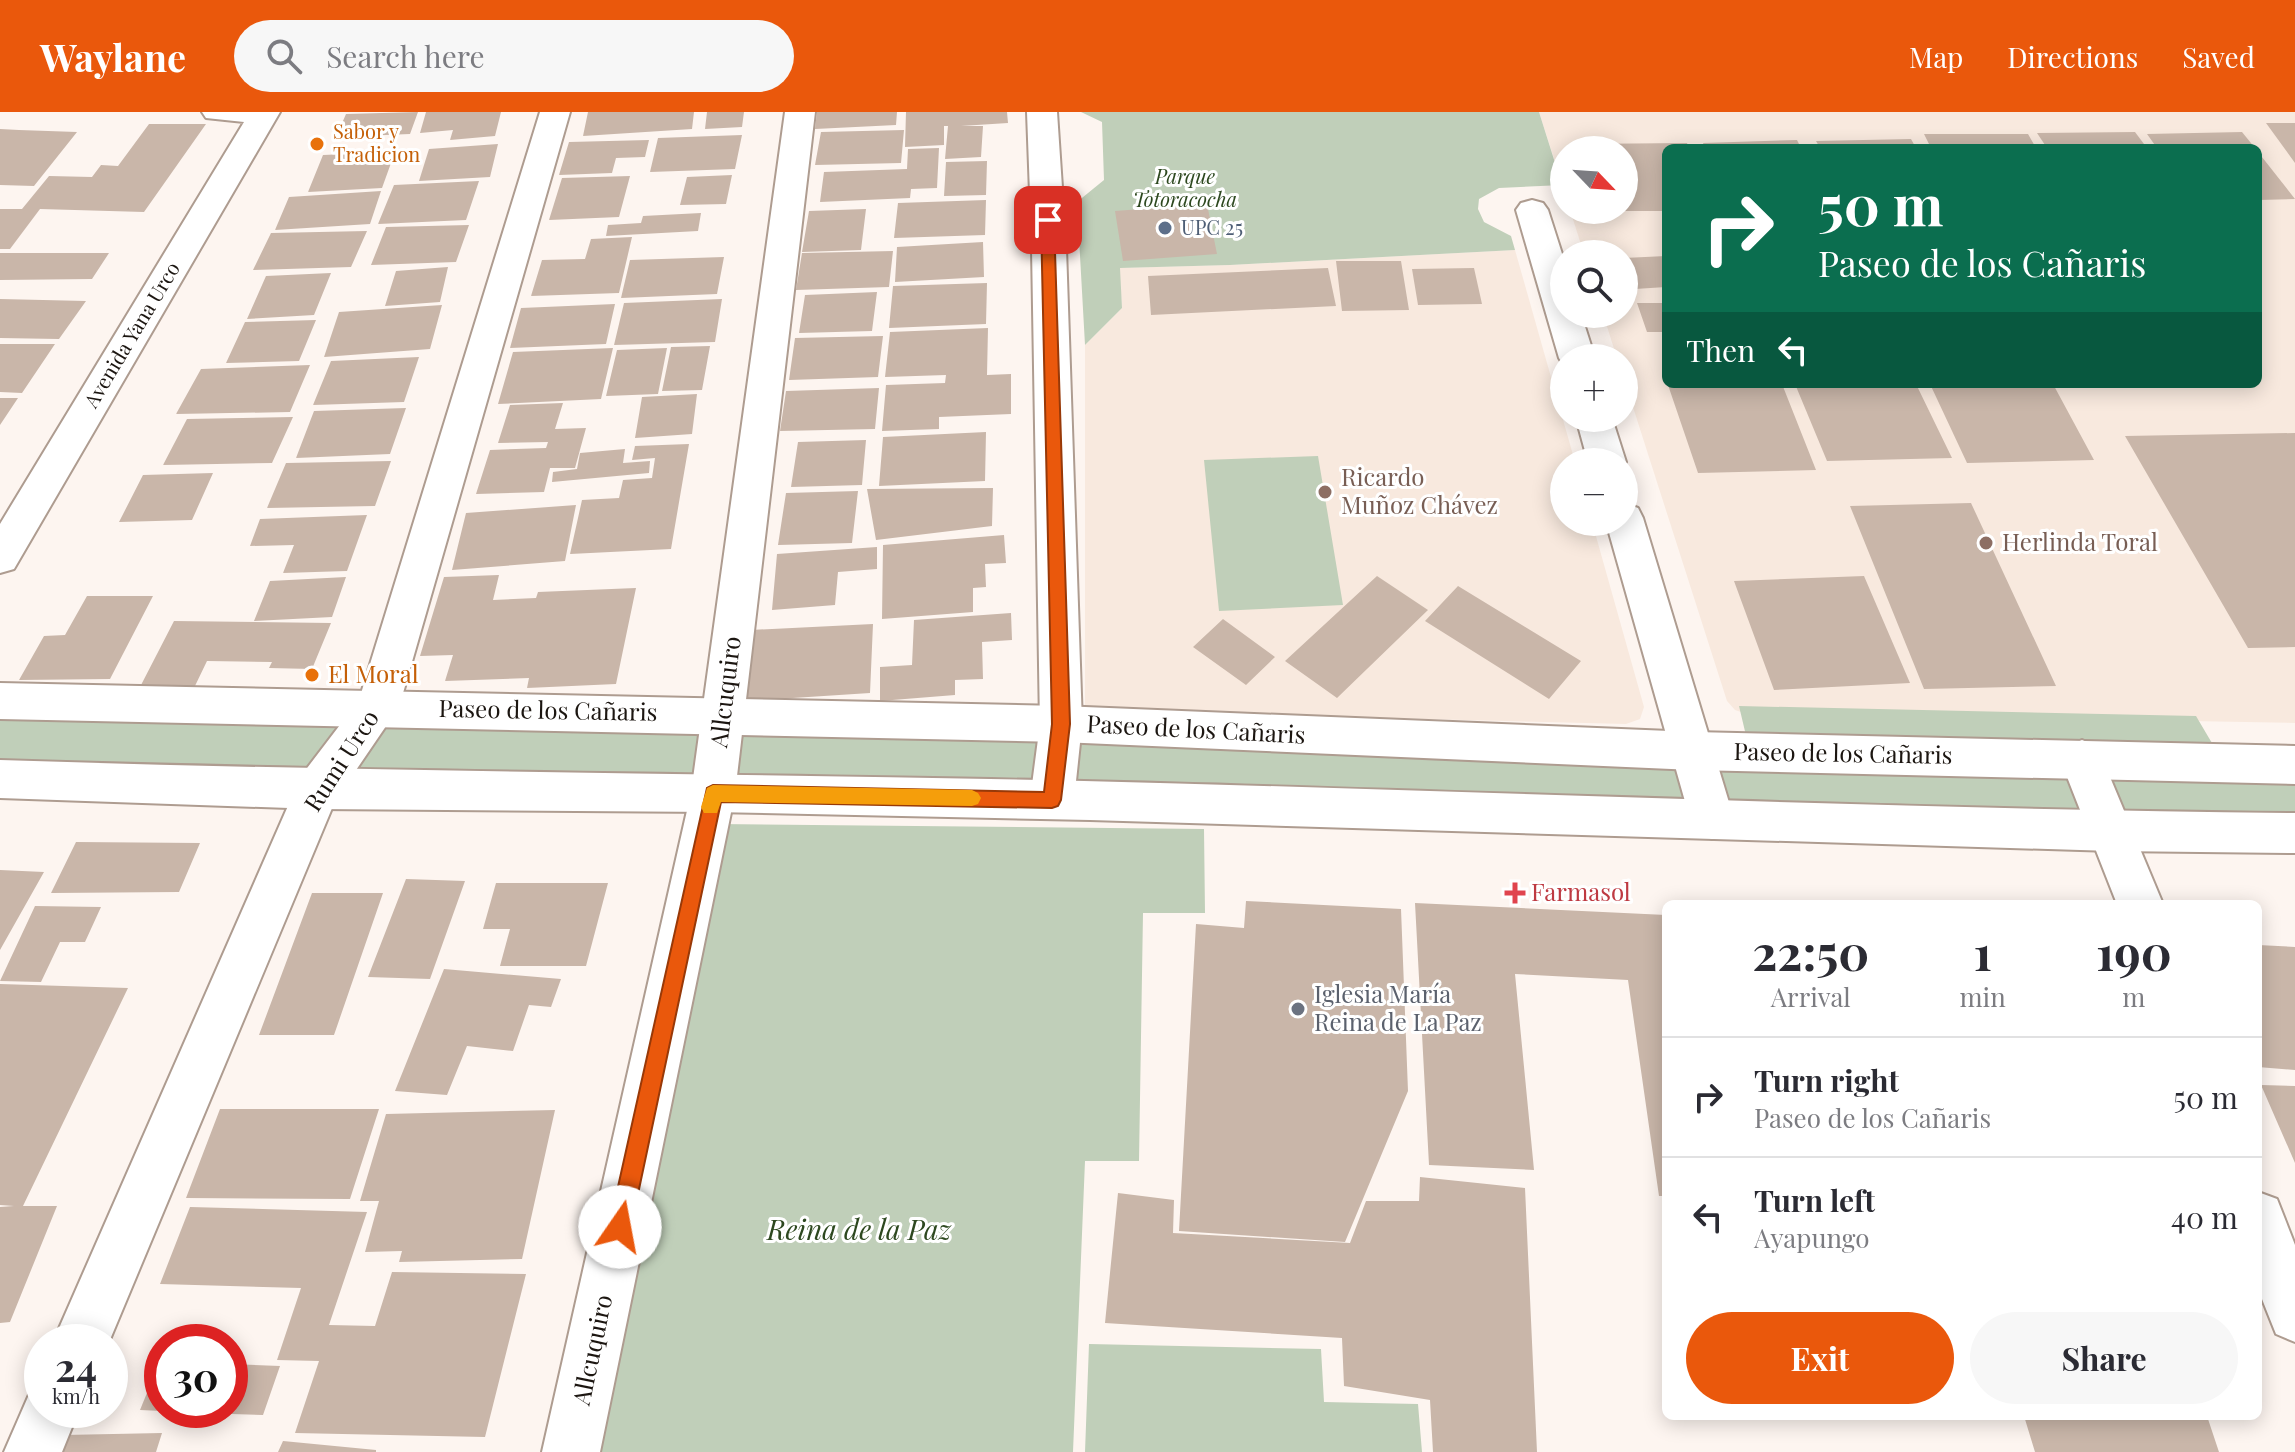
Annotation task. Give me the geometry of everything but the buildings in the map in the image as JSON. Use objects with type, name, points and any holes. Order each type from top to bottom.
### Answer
[{"type":"street","points":[[217,112],[264,113]]},
{"type":"street","name":"Rumi Urco","points":[[89,1324],[317,790],[378,707],[555,112]]},
{"type":"street","name":"Allcuquiro","points":[[571,1452],[713,793],[800,112]]},
{"type":"street","points":[[1042,112],[1049,248],[1061,724],[1052,800]]},
{"type":"street","name":"Avenida Yana Urco","points":[[0,558],[264,113]]},
{"type":"street","points":[[1532,210],[1573,344]]},
{"type":"street","points":[[1629,536],[1712,819]]},
{"type":"street","name":"Paseo de los Cañaris","points":[[0,701],[1061,724],[1694,751],[2295,765]]},
{"type":"street","points":[[2082,759],[2138,900]]},
{"type":"street","points":[[0,779],[317,790],[1052,800],[2112,831],[2295,833]]},
{"type":"street","points":[[2262,1228],[2295,1315]]},
{"type":"street","points":[[33,1452],[43,1428]]},
{"type":"shaded area","name":"Herlinda Toral","points":[[1539,112],[2295,112],[2295,723],[1744,713],[1735,710],[1727,701],[1638,423],[1638,344],[1613,344],[1607,328],[1638,328],[1638,240],[1580,240],[1574,224],[1638,224],[1638,136],[1550,136],[1550,146]]},
{"type":"shaded area","name":"Ricardo Muñoz Chávez","points":[[1515,250],[1550,374],[1550,432],[1567,432],[1571,448],[1550,448],[1550,536],[1596,536],[1644,707],[1640,719],[1626,724],[1092,711],[1085,708],[1085,345],[1122,308],[1119,268]]},
{"type":"green space","name":"Parque Totoracocha","points":[[1081,112],[1539,112],[1550,147],[1550,186],[1499,188],[1479,199],[1478,209],[1484,222],[1511,236],[1515,250],[1120,268],[1122,308],[1085,345],[1077,202],[1104,180],[1102,122]]},
{"type":"green space","points":[[1318,456],[1343,605],[1219,611],[1204,460]]},
{"type":"green space","points":[[1739,706],[2196,716],[2219,755],[1748,744]]},
{"type":"green space","points":[[0,708],[367,714],[315,783],[0,772]]},
{"type":"green space","points":[[381,716],[714,723],[704,788],[334,782]]},
{"type":"green space","points":[[730,722],[1050,730],[1044,790],[723,787]]},
{"type":"green space","points":[[1066,731],[1686,759],[1701,813],[1063,793]]},
{"type":"green space","points":[[1702,759],[2076,765],[2099,825],[1716,809]]},
{"type":"green space","points":[[2095,766],[2295,773],[2295,824],[2118,824]]},
{"type":"green space","name":"Reina de la Paz","points":[[718,824],[1204,829],[1205,913],[1143,913],[1139,1161],[1085,1161],[1073,1452],[584,1452]]},
{"type":"green space","points":[[1089,1344],[1321,1349],[1324,1402],[1418,1404],[1422,1452],[1085,1452]]},
{"type":"slow traffic","points":[[710,807],[713,793],[972,798]]},
{"type":"place","name":"Sabor y Tradicion","points":[[317,144]]},
{"type":"place","name":"UPC 25","points":[[1165,228]]},
{"type":"place","name":"Ricardo Muñoz Chávez","points":[[1325,492]]},
{"type":"place","name":"Herlinda Toral","points":[[1986,543]]},
{"type":"place","name":"El Moral","points":[[312,675]]},
{"type":"place","name":"Farmasol","points":[[1515,893]]},
{"type":"place","name":"Iglesia María Reina de La Paz","points":[[1298,1009]]},
{"type":"route","points":[[620,1227],[713,793],[1052,800],[1061,724],[1048,220]]}]
